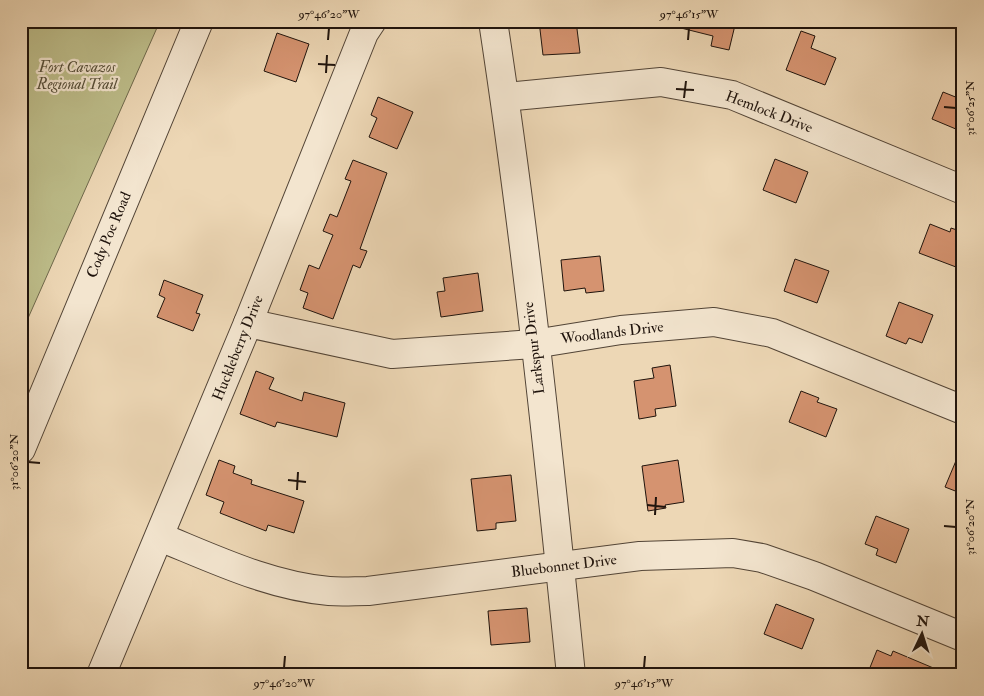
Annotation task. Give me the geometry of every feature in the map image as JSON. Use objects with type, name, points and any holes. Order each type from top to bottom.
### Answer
[{"type":"street","name":"Cody Poe Road","points":[[21,449],[199,21]]},
{"type":"street","name":"Huckleberry Drive","points":[[101,675],[248,323],[364,32],[372,21]]},
{"type":"street","name":"Larkspur Drive","points":[[493,21],[505,97],[571,675]]},
{"type":"street","name":"Hemlock Drive","points":[[505,97],[661,82],[732,95],[963,190]]},
{"type":"street","name":"Woodlands Drive","points":[[248,323],[392,354],[534,344],[621,330],[714,322],[772,333],[963,410]]},
{"type":"street","name":"Bluebonnet Drive","points":[[160,537],[233,567],[282,581],[328,591],[368,591],[560,566],[676,554],[733,553],[762,558],[814,576],[963,637]]},
{"type":"green space","name":"Fort Cavazos Regional Trail","points":[[21,21],[160,21],[21,334]]},
{"type":"building","points":[[539,21],[576,21],[580,53],[543,55]]},
{"type":"building","points":[[677,21],[736,21],[729,50],[711,46],[713,36],[677,27]]},
{"type":"building","points":[[801,31],[815,36],[811,48],[836,58],[825,85],[786,70]]},
{"type":"building","points":[[277,33],[309,44],[296,82],[264,71]]},
{"type":"building","points":[[943,92],[963,100],[963,132],[932,119]]},
{"type":"building","points":[[378,97],[413,112],[397,149],[369,137],[377,118],[371,115]]},
{"type":"building","points":[[775,159],[808,172],[796,203],[763,190]]},
{"type":"building","points":[[353,160],[387,173],[360,249],[367,251],[360,268],[353,265],[333,319],[303,308],[308,293],[300,290],[309,265],[319,269],[333,235],[323,231],[330,214],[337,217],[351,181],[345,179]]},
{"type":"building","points":[[930,224],[950,232],[951,228],[963,232],[963,249],[956,267],[919,253]]},
{"type":"building","points":[[600,256],[604,291],[586,293],[585,288],[564,291],[561,260]]},
{"type":"building","points":[[795,259],[829,271],[817,303],[784,291]]},
{"type":"building","points":[[478,273],[483,311],[441,317],[437,292],[445,291],[443,278]]},
{"type":"building","points":[[164,280],[203,295],[196,313],[200,314],[193,331],[157,317],[165,298],[159,295]]},
{"type":"building","points":[[899,302],[933,315],[922,343],[909,338],[906,344],[886,336]]},
{"type":"building","points":[[670,365],[676,406],[655,409],[656,416],[639,419],[634,381],[654,378],[652,368]]},
{"type":"building","points":[[256,371],[274,378],[269,389],[302,401],[304,392],[345,403],[337,437],[277,422],[275,427],[240,414]]},
{"type":"building","points":[[801,391],[819,398],[817,402],[837,409],[826,437],[789,422]]},
{"type":"building","points":[[963,444],[963,494],[945,487]]},
{"type":"building","points":[[219,460],[235,466],[233,473],[252,480],[251,484],[304,501],[294,533],[268,525],[266,531],[220,513],[224,502],[206,495]]},
{"type":"building","points":[[678,460],[684,502],[665,505],[666,508],[648,511],[642,466]]},
{"type":"building","points":[[511,475],[516,521],[496,523],[496,529],[477,531],[471,479]]},
{"type":"building","points":[[876,516],[909,529],[896,563],[876,555],[878,549],[865,544]]},
{"type":"building","points":[[776,604],[814,619],[802,649],[764,634]]},
{"type":"building","points":[[527,608],[530,642],[491,645],[488,611]]},
{"type":"building","points":[[877,650],[891,656],[893,651],[950,675],[867,675]]}]
